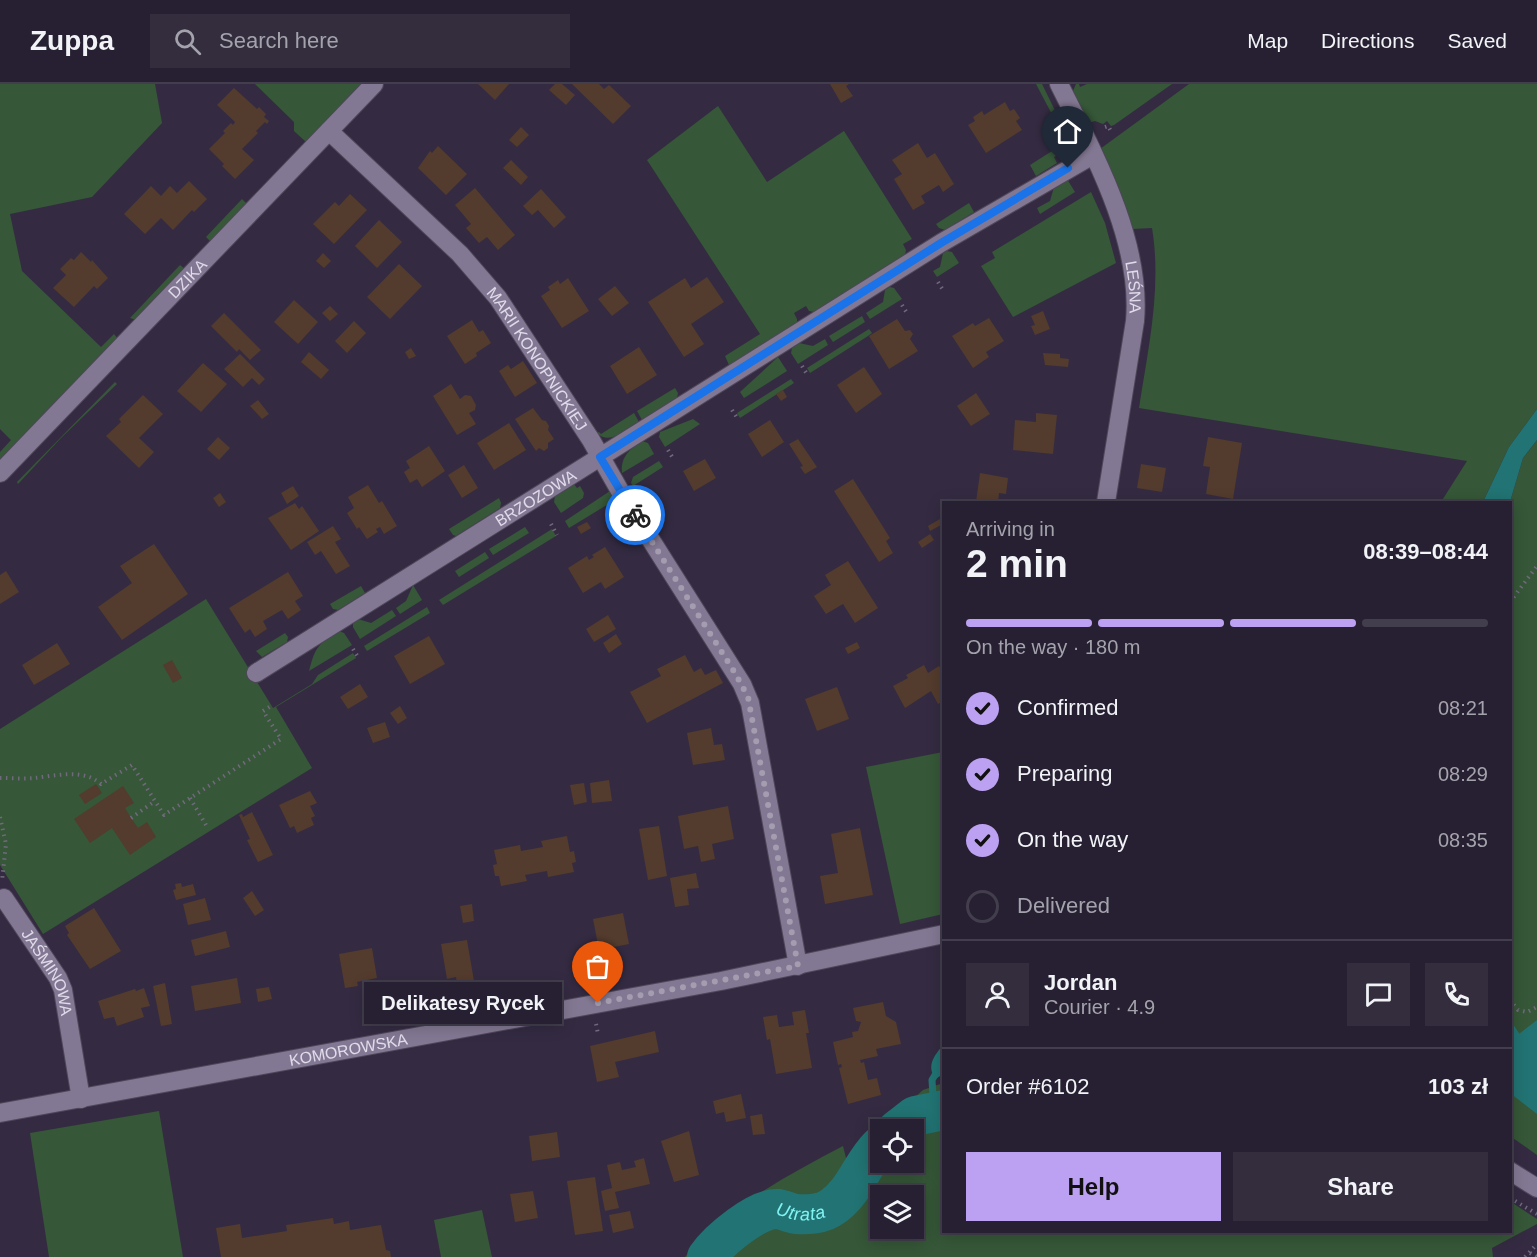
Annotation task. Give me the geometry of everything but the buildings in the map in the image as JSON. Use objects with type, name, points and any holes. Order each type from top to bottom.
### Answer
[{"type":"street","name":"DZIKA","points":[[0,473],[374,84]]},
{"type":"street","name":"LEŚNA","points":[[1059,84],[1093,155],[1127,242],[1133,269],[1136,301],[1133,332],[1106,501]]},
{"type":"street","name":"MARII KONOPNICKIEJ","points":[[329,131],[460,254],[487,283],[600,457],[745,691],[752,716],[798,966]]},
{"type":"street","name":"BRZOZOWA","points":[[255,673],[941,243],[1093,155]]},
{"type":"street","name":"JAŚMINOWA","points":[[4,898],[52,969],[63,990],[81,1099]]},
{"type":"street","name":"KOMOROWSKA","points":[[0,1113],[798,966],[942,934]]},
{"type":"street","points":[[1512,1172],[1537,1188]]},
{"type":"path","points":[[1105,127],[1108,126],[1112,133]]},
{"type":"path","points":[[938,282],[943,290]]},
{"type":"path","points":[[902,305],[907,313]]},
{"type":"path","points":[[802,366],[807,374]]},
{"type":"path","points":[[732,410],[738,419]]},
{"type":"path","points":[[668,450],[674,460]]},
{"type":"path","points":[[551,524],[557,535]]},
{"type":"path","points":[[1512,599],[1537,566]]},
{"type":"path","points":[[353,649],[358,657]]},
{"type":"path","points":[[0,778],[32,778],[62,774],[90,778],[101,784],[132,765],[164,815],[281,740],[263,711],[271,706]]},
{"type":"path","points":[[190,798],[206,825]]},
{"type":"path","points":[[131,818],[155,801]]},
{"type":"path","points":[[0,817],[6,844],[2,889],[4,898]]},
{"type":"path","points":[[1512,1002],[1518,1010],[1527,1012],[1537,1006]]},
{"type":"path","points":[[595,1020],[598,1034]]},
{"type":"path","points":[[1512,1199],[1537,1214]]},
{"type":"path","points":[[1525,1257],[1537,1244]]},
{"type":"path","points":[[1530,1252],[1536,1257]]},
{"type":"shaded area","points":[[0,84],[155,84],[162,123],[92,197],[10,214],[22,271],[101,347],[114,334],[118,339],[0,460],[0,452],[11,440],[0,429]]},
{"type":"shaded area","points":[[255,84],[361,84],[306,142],[294,131],[294,122]]},
{"type":"shaded area","points":[[1036,84],[1042,84],[1070,141],[1065,151],[1054,157],[1057,163],[1036,176],[1030,165],[1063,144],[1065,139]]},
{"type":"shaded area","points":[[1076,84],[1080,87],[1087,84],[1172,84],[1111,126],[1107,121],[1103,124],[1095,121],[1088,123],[1073,91]]},
{"type":"shaded area","points":[[1189,84],[1537,84],[1537,409],[1509,447],[1483,501],[1442,501],[1467,461],[1139,408],[1155,296],[1155,251],[1152,228],[1132,229],[1100,149]]},
{"type":"shaded area","points":[[718,106],[767,182],[844,131],[912,239],[903,244],[906,250],[905,255],[814,312],[809,311],[806,306],[794,313],[797,323],[729,365],[725,356],[760,334],[647,160]]},
{"type":"shaded area","points":[[1067,179],[1075,192],[1040,214],[1037,208],[1050,201],[1054,187]]},
{"type":"shaded area","points":[[1091,192],[1105,223],[1116,263],[1013,317],[981,266],[995,258],[992,252]]},
{"type":"shaded area","points":[[242,199],[247,204],[211,242],[206,237]]},
{"type":"shaded area","points":[[969,203],[974,212],[945,230],[936,224]]},
{"type":"shaded area","points":[[952,252],[959,263],[937,277],[933,271],[940,267],[943,253]]},
{"type":"shaded area","points":[[180,265],[185,269],[136,320],[130,318]]},
{"type":"shaded area","points":[[890,287],[894,288],[902,299],[870,319],[866,313],[883,302],[885,290]]},
{"type":"shaded area","points":[[862,316],[865,322],[833,342],[829,336]]},
{"type":"shaded area","points":[[869,329],[872,333],[868,336],[810,373],[807,368]]},
{"type":"shaded area","points":[[825,339],[828,345],[798,364],[791,353],[792,348],[799,343],[813,346]]},
{"type":"shaded area","points":[[778,357],[787,371],[744,398],[740,392]]},
{"type":"shaded area","points":[[791,379],[794,383],[740,418],[737,413]]},
{"type":"shaded area","points":[[115,382],[117,384],[61,438],[18,484],[17,482]]},
{"type":"shaded area","points":[[675,388],[678,393],[677,398],[642,420],[637,411]]},
{"type":"shaded area","points":[[1537,409],[1537,440],[1523,458],[1510,501],[1483,501],[1509,447]]},
{"type":"shaded area","points":[[634,413],[639,422],[618,435],[607,438],[597,433],[601,434]]},
{"type":"shaded area","points":[[693,419],[700,424],[665,447],[659,437],[660,432]]},
{"type":"shaded area","points":[[1537,440],[1537,1155],[1512,1137],[1510,501],[1523,458]]},
{"type":"shaded area","points":[[642,441],[648,443],[654,454],[622,473],[624,458]]},
{"type":"shaded area","points":[[659,461],[663,467],[633,486],[631,483],[633,477]]},
{"type":"shaded area","points":[[574,484],[577,488],[580,486],[584,493],[583,498],[561,513],[554,502],[555,496]]},
{"type":"shaded area","points":[[610,491],[615,500],[569,528],[565,521]]},
{"type":"shaded area","points":[[499,498],[500,508],[456,536],[453,535],[449,529]]},
{"type":"shaded area","points":[[525,527],[529,533],[493,555],[489,549]]},
{"type":"shaded area","points":[[552,529],[556,536],[443,605],[439,600]]},
{"type":"shaded area","points":[[485,552],[489,558],[459,577],[455,571]]},
{"type":"shaded area","points":[[413,585],[422,600],[400,614],[396,608],[406,601]]},
{"type":"shaded area","points":[[361,586],[365,593],[338,610],[333,609],[330,604]]},
{"type":"shaded area","points":[[206,599],[273,708],[312,684],[318,675],[353,653],[356,658],[276,707],[312,768],[43,934],[0,865],[0,729]]},
{"type":"shaded area","points":[[427,607],[430,613],[367,651],[364,646]]},
{"type":"shaded area","points":[[392,610],[396,616],[360,639],[353,627],[353,622],[358,619],[371,623]]},
{"type":"shaded area","points":[[339,631],[344,633],[352,645],[309,671],[318,647]]},
{"type":"shaded area","points":[[285,633],[288,637],[287,642],[262,657],[256,651]]},
{"type":"shaded area","points":[[942,752],[942,914],[900,924],[866,767]]},
{"type":"shaded area","points":[[1537,1020],[1537,1114],[1512,1095],[1512,1039]]},
{"type":"shaded area","points":[[942,1046],[942,1075],[937,1078],[934,1077],[931,1068],[935,1056]]},
{"type":"shaded area","points":[[942,1083],[942,1233],[1512,1233],[1512,1203],[1537,1219],[1537,1224],[1492,1248],[1493,1257],[685,1257],[701,1239],[738,1208],[779,1181],[843,1146],[846,1158],[870,1137],[870,1173],[924,1173],[924,1119],[890,1119],[923,1090]]},
{"type":"shaded area","points":[[159,1111],[183,1257],[49,1257],[30,1133]]},
{"type":"shaded area","points":[[482,1210],[492,1257],[441,1257],[434,1220]]},
{"type":"waterway","points":[[1512,1029],[1516,1035]]},
{"type":"waterway","points":[[934,1111],[932,1080],[942,1063]]},
{"type":"waterway","name":"Utrata","points":[[911,1119],[915,1116],[942,1110]]},
{"type":"waterway","name":"Utrata","points":[[707,1257],[729,1234],[760,1213],[778,1209],[796,1214],[810,1214],[832,1207],[846,1194],[870,1158]]},
{"type":"way so far","points":[[598,1003],[798,966],[748,697],[635,515]]},
{"type":"place","name":"Delikatesy Rycek","points":[[598,1003]]},
{"type":"route","points":[[635,515],[600,457],[941,243],[1068,168]]}]
